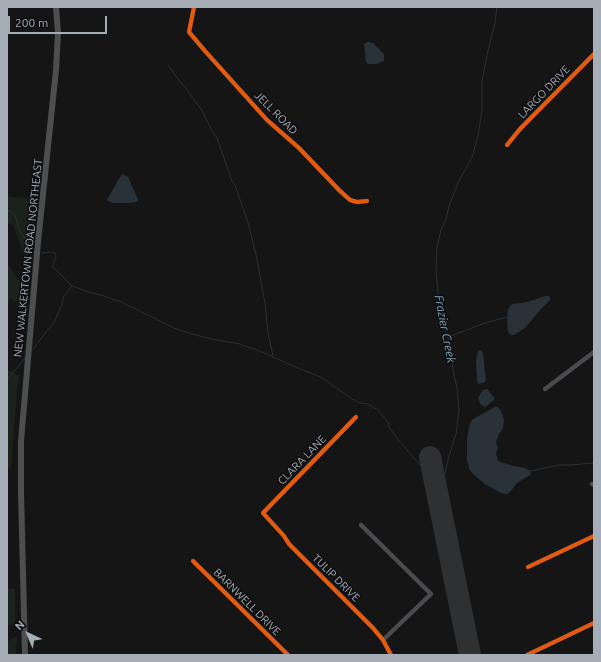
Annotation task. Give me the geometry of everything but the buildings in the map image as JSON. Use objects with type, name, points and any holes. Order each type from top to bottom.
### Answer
[{"type":"main road","name":"NEW WALKERTOWN ROAD NORTHEAST","points":[[25,655],[21,440],[36,264],[56,70],[58,33],[56,7]]},
{"type":"street","name":"JELL ROAD","points":[[194,7],[189,32],[205,51],[267,120],[299,148],[338,190],[350,200],[357,202],[367,201]]},
{"type":"street","name":"LARGO DRIVE","points":[[507,145],[520,129],[594,54]]},
{"type":"street","points":[[545,389],[594,352]]},
{"type":"street","name":"CLARA LANE","points":[[265,515],[263,513],[356,417]]},
{"type":"street","name":"TULIP DRIVE","points":[[265,515],[290,544],[374,628],[383,640],[391,655]]},
{"type":"street","points":[[361,525],[431,594],[383,640]]},
{"type":"street","points":[[528,567],[594,536]]},
{"type":"street","name":"BARNWELL DRIVE","points":[[193,561],[288,655]]},
{"type":"street","points":[[528,655],[594,623]]},
{"type":"shaded area","points":[[367,42],[373,43],[384,54],[384,61],[377,64],[368,64],[366,62],[364,44]]},
{"type":"shaded area","points":[[123,174],[128,177],[138,201],[129,203],[113,203],[108,201],[107,200]]},
{"type":"shaded area","points":[[7,196],[33,199],[27,257],[24,256],[13,225],[7,223]]},
{"type":"shaded area","points":[[7,263],[26,292],[24,307],[10,298],[7,307]]},
{"type":"shaded area","points":[[549,296],[550,300],[525,328],[514,335],[511,335],[508,332],[507,317],[510,306]]},
{"type":"shaded area","points":[[480,350],[483,353],[486,381],[478,384],[476,360],[478,351]]},
{"type":"shaded area","points":[[7,369],[19,376],[11,469],[7,467]]},
{"type":"shaded area","points":[[487,389],[495,399],[485,407],[481,405],[478,398],[483,390]]},
{"type":"shaded area","points":[[495,407],[500,409],[504,419],[503,428],[496,442],[498,448],[496,453],[498,461],[531,471],[530,475],[517,483],[508,494],[499,492],[485,484],[473,474],[467,461],[467,438],[470,423],[473,419]]},
{"type":"shaded area","points":[[7,588],[15,589],[15,623],[12,626],[7,625]]},
{"type":"shaded area","points":[[17,635],[16,655],[7,655],[7,642]]},
{"type":"waterway","name":"Frazier Creek","points":[[472,655],[467,629],[451,584],[445,555],[444,532],[441,516],[441,491],[456,434],[459,410],[457,388],[448,337],[443,325],[439,303],[436,271],[437,247],[441,230],[458,183],[472,157],[478,136],[482,110],[482,81],[495,23],[497,7]]},
{"type":"waterway","points":[[168,65],[201,109],[217,138],[232,181],[235,185],[248,223],[257,259],[273,356]]},
{"type":"waterway","points":[[7,211],[9,210],[15,215],[20,232],[34,249]]},
{"type":"waterway","points":[[42,253],[55,253],[56,257],[53,267],[72,286],[121,302],[174,328],[207,338],[240,344],[262,352],[320,377],[352,399],[360,403],[368,404],[378,410],[385,418],[389,424],[389,427],[399,441],[441,490]]},
{"type":"waterway","points":[[32,350],[55,321],[64,296],[72,286]]},
{"type":"waterway","points":[[448,337],[485,323],[507,317]]},
{"type":"waterway","points":[[7,380],[26,357]]},
{"type":"waterway","points":[[531,471],[559,465],[594,463]]},
{"type":"runway","points":[[430,457],[470,655]]},
{"type":"cycle path","points":[[194,7],[189,32],[205,51],[267,120],[299,148],[339,190],[350,200],[357,202],[367,201]]},
{"type":"cycle path","points":[[507,145],[520,129],[594,54]]},
{"type":"cycle path","points":[[356,417],[263,513],[284,536],[289,544],[373,628],[383,640],[391,655]]},
{"type":"cycle path","points":[[528,567],[594,536]]},
{"type":"cycle path","points":[[193,561],[288,655]]},
{"type":"cycle path","points":[[527,655],[594,623]]}]
